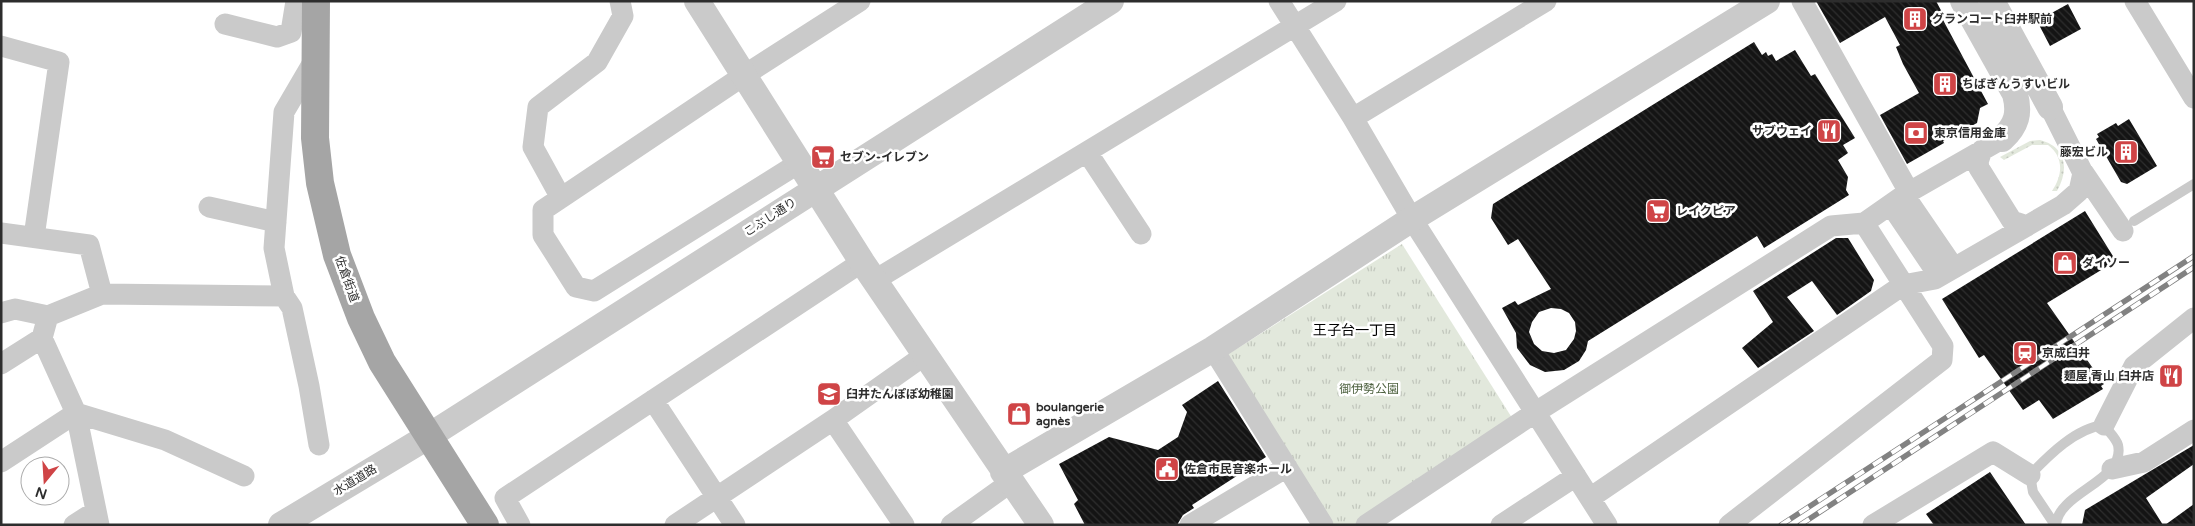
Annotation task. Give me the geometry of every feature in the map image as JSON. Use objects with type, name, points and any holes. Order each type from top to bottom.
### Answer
[{"type":"main road","name":"佐倉街道","points":[[316,1],[315,138],[327,221],[361,318],[382,362],[485,525]]},
{"type":"street","points":[[224,24],[277,37],[291,32],[296,1]]},
{"type":"street","points":[[561,198],[533,147],[538,107],[597,62],[623,16],[620,1]]},
{"type":"street","points":[[697,1],[868,271],[1041,525]]},
{"type":"street","points":[[799,163],[594,291],[576,288],[542,235],[543,210],[743,76],[832,9],[860,1]]},
{"type":"street","name":"こぶし通り","points":[[430,436],[815,188],[1111,1]]},
{"type":"street","points":[[1279,1],[1353,118],[1412,219],[1607,525]]},
{"type":"street","points":[[520,525],[505,498],[653,400],[868,271],[1086,152],[1336,1]]},
{"type":"street","points":[[1353,118],[1546,1]]},
{"type":"street","points":[[951,525],[1007,477],[1213,349],[1412,219],[1767,1]]},
{"type":"street","points":[[1802,1],[1899,178],[1888,206]]},
{"type":"street","points":[[1366,525],[1536,412],[1831,226],[1888,206],[1992,144],[2011,130],[2017,118],[2018,104],[2015,94],[1963,1]]},
{"type":"street","points":[[1992,1],[2083,172],[2129,226]]},
{"type":"street","points":[[2135,1],[2194,98]]},
{"type":"street","points":[[1,46],[60,62],[34,237]]},
{"type":"street","points":[[315,59],[284,112],[274,248],[284,296],[292,308],[309,386],[319,445]]},
{"type":"street","points":[[1992,144],[1978,162],[1979,168],[2012,222],[2027,226]]},
{"type":"street","points":[[1086,152],[1141,234]]},
{"type":"street","points":[[1590,498],[1930,278],[2027,226],[2072,198],[2079,191],[2083,172]]},
{"type":"street","points":[[1888,206],[1930,278],[1919,310]]},
{"type":"street","points":[[1888,206],[1930,278]]},
{"type":"street","points":[[209,207],[276,222]]},
{"type":"street","points":[[1,233],[89,245],[102,294]]},
{"type":"street","points":[[1729,525],[1942,360],[1943,346],[1919,310],[1923,289],[1930,278]]},
{"type":"street","points":[[1,314],[15,308],[48,316],[102,294],[284,296]]},
{"type":"street","points":[[48,316],[42,338],[76,413],[98,518],[74,525]]},
{"type":"street","points":[[2104,425],[2134,366],[2194,318]]},
{"type":"street","points":[[1,364],[42,338]]},
{"type":"street","points":[[1213,349],[1323,525]]},
{"type":"street","points":[[675,525],[833,420],[925,354]]},
{"type":"street","points":[[653,400],[735,525]]},
{"type":"street","points":[[1,462],[76,413],[166,440],[244,476]]},
{"type":"street","points":[[833,420],[904,525]]},
{"type":"street","points":[[2112,469],[2144,462],[2194,430]]},
{"type":"street","name":"水道道路","points":[[281,525],[430,436]]},
{"type":"street","points":[[1873,525],[1993,452],[2030,475]]},
{"type":"street","points":[[1190,525],[1287,467]]},
{"type":"street","points":[[1501,525],[1576,476]]},
{"type":"lane","points":[[2129,226],[2194,184]]},
{"type":"lane","points":[[2104,425],[2118,444],[2118,456],[2112,469],[2066,505],[2056,518],[2056,525],[2033,492],[2030,475],[2043,461],[2079,434],[2090,427],[2104,425]]},
{"type":"green space","points":[[2040,140],[2056,148],[2063,160],[2063,175],[2057,191],[2052,191],[2060,173],[2060,166],[2057,155],[2048,145],[2032,145],[2004,160],[2000,157],[2030,141]]},
{"type":"green space","name":"御伊勢公園","points":[[1402,244],[1514,421],[1354,525],[1332,525],[1224,357]]},
{"type":"building","points":[[1816,1],[1936,1],[1944,16],[1942,18],[1988,104],[1980,108],[1977,123],[1943,141],[1944,143],[1907,164],[1880,115],[1919,93],[1903,64],[1896,47],[1900,45],[1885,17],[1840,43]]},
{"type":"building","points":[[2068,4],[2081,29],[2050,46],[2037,21]]},
{"type":"building","name":"レイクピア","points":[[1754,42],[1762,55],[1766,52],[1768,56],[1772,54],[1776,61],[1795,50],[1811,76],[1815,74],[1855,138],[1843,145],[1848,153],[1838,160],[1848,177],[1846,190],[1849,195],[1764,248],[1757,236],[1588,341],[1586,350],[1579,361],[1564,370],[1545,372],[1530,365],[1517,348],[1516,333],[1502,308],[1515,301],[1518,305],[1551,289],[1518,239],[1508,245],[1491,218],[1493,204]],"holes":[[[1551,308],[1561,309],[1569,313],[1575,322],[1576,331],[1574,339],[1566,350],[1554,353],[1542,351],[1534,344],[1529,332],[1532,322],[1539,312]]]},
{"type":"building","name":"藤宏ビル","points":[[2129,119],[2157,166],[2127,184],[2121,182],[2096,139],[2099,137],[2097,134],[2116,123],[2118,126]]},
{"type":"building","points":[[2085,211],[2116,261],[2047,303],[2104,384],[2101,386],[2103,389],[2053,419],[2039,400],[2023,410],[1984,355],[1979,358],[1942,299]]},
{"type":"building","points":[[1836,238],[1848,238],[1874,280],[1871,291],[1837,315],[1812,281],[1787,297],[1814,331],[1758,368],[1742,348],[1773,322],[1753,291]]},
{"type":"building","points":[[1218,381],[1266,457],[1192,505],[1194,508],[1183,515],[1177,525],[1085,525],[1074,504],[1078,500],[1059,464],[1109,437],[1158,450],[1178,437],[1187,412],[1182,405]]},
{"type":"building","points":[[2194,445],[2194,464],[2146,498],[2163,525],[2082,525],[2085,510]]},
{"type":"building","points":[[1990,472],[2026,525],[1934,525],[1926,514]]},
{"type":"building","points":[[2194,504],[2194,525],[2165,525]]},
{"type":"railway","points":[[1781,525],[2194,256]]},
{"type":"railway","points":[[1800,525],[2194,267]]},
{"type":"place","name":"グランコート臼井駅前","points":[[1915,19]]},
{"type":"place","name":"ちばぎんうすいビル","points":[[1945,84]]},
{"type":"place","name":"サブウェイ","points":[[1829,131]]},
{"type":"place","name":"東京信用金庫","points":[[1916,133]]},
{"type":"place","name":"藤宏ビル","points":[[2126,152]]},
{"type":"place","name":"セブン-イレブン","points":[[823,157]]},
{"type":"place","name":"レイクピア","points":[[1658,211]]},
{"type":"place","name":"ダイソー","points":[[2065,263]]},
{"type":"place","name":"京成臼井","points":[[2025,353]]},
{"type":"place","name":"麺屋 青山 臼井店","points":[[2171,376]]},
{"type":"place","name":"臼井たんぽぽ幼稚園","points":[[829,394]]},
{"type":"place","name":"boulangerie agnès","points":[[1019,414]]},
{"type":"place","name":"佐倉市民音楽ホール","points":[[1167,469]]},
{"type":"district","name":"王子台一丁目","points":[[1355,330]]}]
